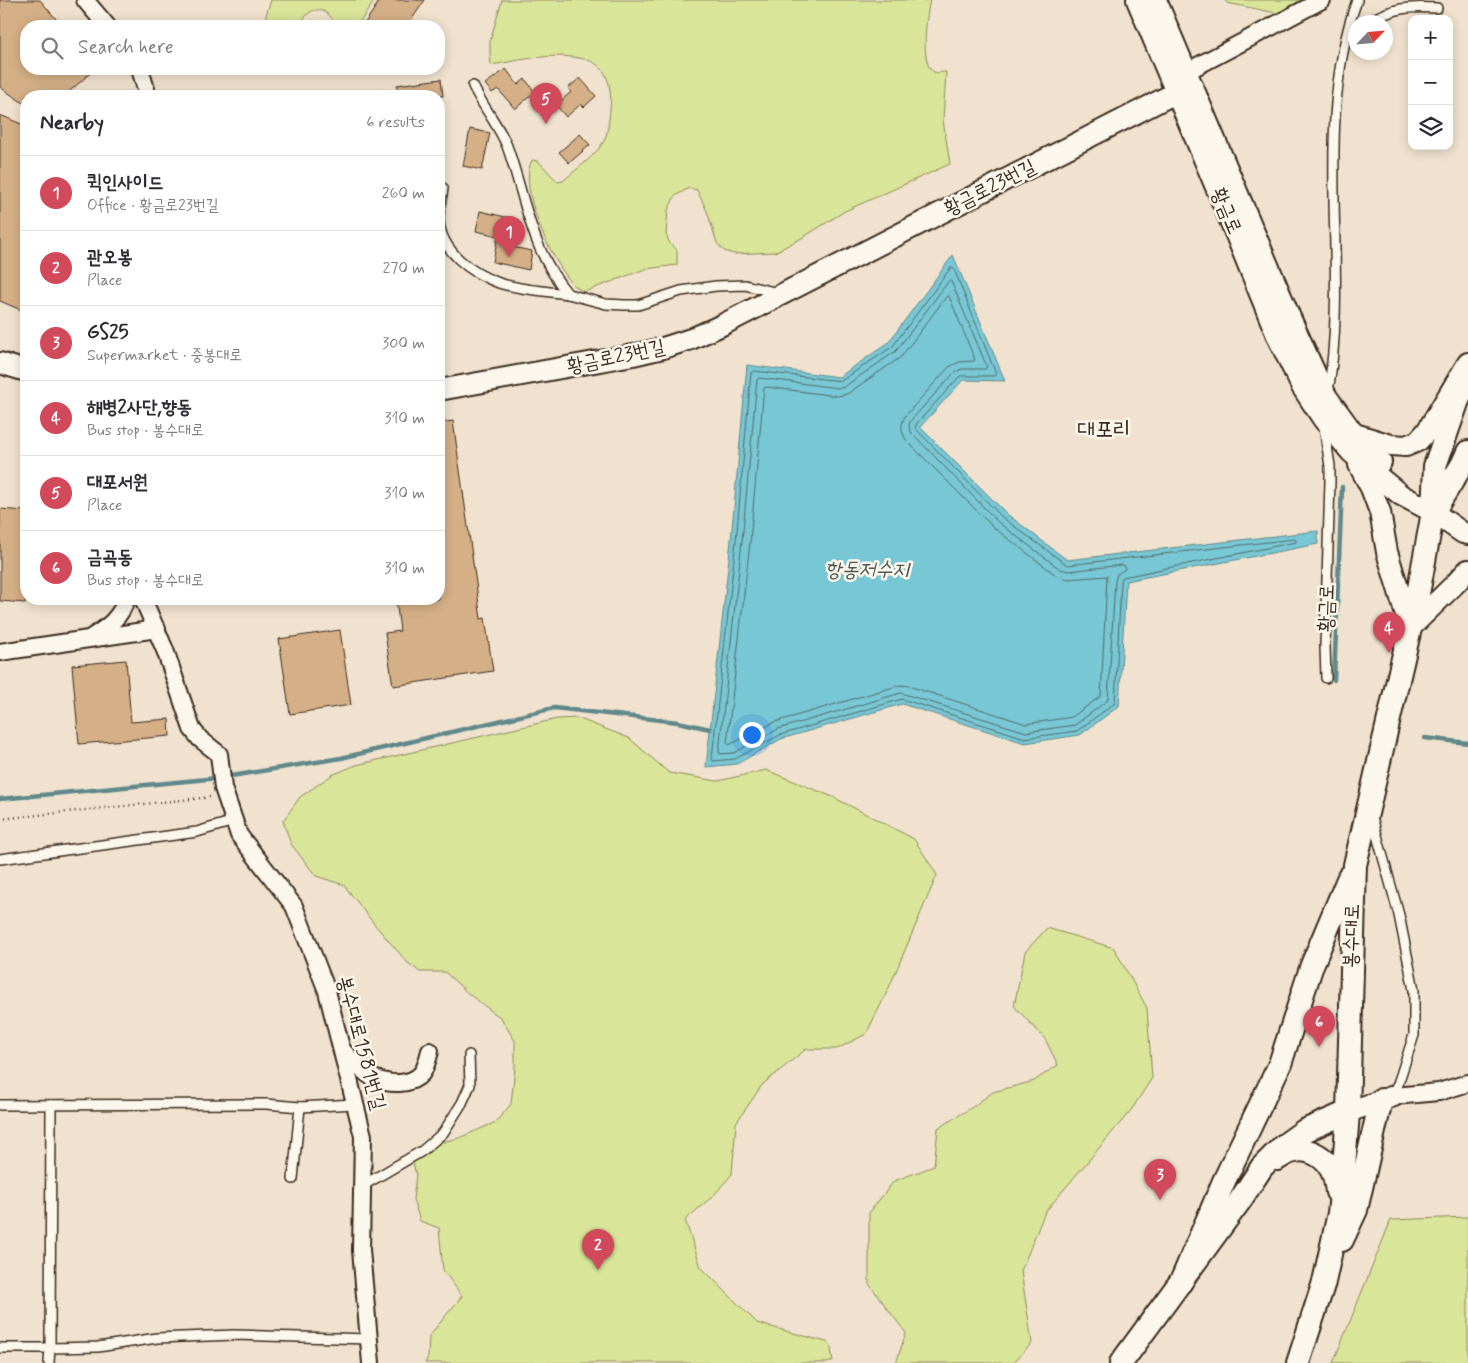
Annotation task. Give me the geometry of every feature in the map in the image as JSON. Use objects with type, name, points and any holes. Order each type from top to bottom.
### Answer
[{"type":"main road","name":"봉수대로","points":[[1298,1363],[1324,1282],[1339,1213],[1348,1106],[1355,865],[1410,628],[1433,512],[1436,466],[1458,400],[1468,378]]},
{"type":"main road","name":"봉수대로","points":[[1433,512],[1468,452]]},
{"type":"main road","points":[[1180,1282],[1280,1064],[1312,965],[1355,865]]},
{"type":"main road","points":[[1324,1282],[1356,1210],[1387,1098]]},
{"type":"main road","points":[[1213,1208],[1244,1170],[1277,1140],[1311,1117],[1348,1106]]},
{"type":"main road","points":[[1121,1363],[1262,1167],[1283,1146],[1304,1131],[1348,1106]]},
{"type":"main road","points":[[1262,1167],[1292,1151],[1304,1150],[1316,1154],[1329,1165],[1335,1180],[1339,1213]]},
{"type":"street","points":[[84,0],[102,20]]},
{"type":"street","name":"황금로","points":[[1137,0],[1278,338],[1302,387],[1323,419],[1353,443]]},
{"type":"street","name":"황금로","points":[[1156,0],[1289,315],[1327,397],[1353,443],[1374,473],[1401,495],[1433,512],[1463,533],[1468,534]]},
{"type":"street","points":[[1175,93],[1186,72],[1322,0]]},
{"type":"street","points":[[142,75],[146,90]]},
{"type":"street","name":"황금로23번길","points":[[445,389],[602,361],[663,348],[691,339],[783,294],[1175,93]]},
{"type":"street","points":[[0,363],[20,369]]},
{"type":"street","points":[[1468,363],[1427,431],[1418,441],[1406,446],[1353,443],[1380,512],[1387,552],[1410,628],[1468,570]]},
{"type":"street","points":[[87,640],[113,622],[124,605]]},
{"type":"street","points":[[0,652],[157,629],[146,605]]},
{"type":"street","name":"봉수대로1581번길","points":[[157,629],[192,729],[200,740],[215,750],[221,759],[224,792],[239,834],[294,906],[327,991],[363,1136],[361,1250],[371,1363]]},
{"type":"street","points":[[342,1050],[359,1068],[375,1079],[398,1084],[412,1081],[422,1072],[430,1051]]},
{"type":"street","points":[[1348,1106],[1387,1098],[1439,1092],[1468,1082]]},
{"type":"lane","points":[[1327,397],[1335,344],[1333,164],[1339,74],[1346,35],[1357,0]]},
{"type":"lane","points":[[1382,15],[1403,7],[1437,8]]},
{"type":"lane","points":[[473,86],[507,146],[529,222],[541,253],[568,294]]},
{"type":"lane","points":[[445,239],[453,253],[461,261],[483,276],[499,283],[568,294],[606,304],[638,305],[681,291],[716,286],[746,285],[783,294]]},
{"type":"lane","name":"황금로","points":[[1323,419],[1330,466],[1326,678]]},
{"type":"lane","points":[[1368,806],[1400,915],[1414,990],[1414,1035],[1387,1098]]},
{"type":"lane","points":[[0,859],[197,832],[234,820]]},
{"type":"lane","points":[[362,1186],[422,1151],[443,1133],[462,1103],[470,1085],[469,1055]]},
{"type":"lane","points":[[50,1363],[51,1104]]},
{"type":"lane","points":[[0,1105],[266,1104],[300,1107],[355,1104]]},
{"type":"lane","points":[[293,1179],[300,1107]]},
{"type":"lane","points":[[0,1348],[98,1347],[157,1338],[234,1335],[369,1339]]},
{"type":"path","points":[[0,819],[224,792]]},
{"type":"green space","points":[[271,0],[375,0],[361,20],[334,20],[328,14],[318,10],[308,13],[303,20],[266,20]]},
{"type":"green space","points":[[502,0],[930,0],[925,50],[929,68],[934,72],[946,72],[943,120],[950,164],[845,211],[802,238],[775,252],[734,254],[724,251],[717,243],[707,211],[697,190],[689,188],[675,196],[668,210],[666,234],[669,242],[677,250],[677,265],[645,269],[584,292],[573,284],[564,273],[547,242],[533,205],[529,188],[529,172],[532,160],[538,161],[558,182],[563,181],[599,149],[607,132],[610,110],[609,84],[602,69],[596,64],[575,57],[539,57],[491,65],[490,41]]},
{"type":"green space","points":[[1225,0],[1322,0],[1291,16],[1227,3]]},
{"type":"green space","points":[[577,718],[629,738],[669,773],[718,781],[766,770],[833,797],[914,839],[937,875],[888,990],[866,1034],[837,1049],[806,1049],[762,1085],[736,1123],[732,1174],[714,1195],[685,1220],[701,1267],[757,1323],[830,1343],[833,1361],[827,1363],[425,1363],[428,1357],[429,1336],[462,1296],[443,1270],[439,1228],[420,1221],[413,1199],[416,1175],[411,1154],[426,1146],[459,1138],[496,1122],[511,1104],[515,1067],[515,1041],[501,1018],[470,995],[445,972],[420,972],[407,962],[344,885],[316,876],[291,844],[283,821],[300,797],[332,775],[356,765],[557,719]]},
{"type":"green space","points":[[1047,928],[1114,948],[1147,1008],[1152,1078],[1132,1109],[1045,1212],[1021,1271],[1032,1343],[1013,1363],[896,1363],[906,1333],[869,1284],[869,1213],[894,1181],[934,1166],[938,1128],[993,1092],[1034,1081],[1058,1065],[1045,1039],[1014,1006],[1025,952]]},
{"type":"green space","points":[[1468,1217],[1468,1363],[1333,1363],[1391,1220]]},
{"type":"water","name":"항동저수지","points":[[953,255],[1005,381],[963,380],[920,427],[1007,514],[1067,560],[1318,531],[1318,544],[1126,581],[1119,706],[1080,735],[1025,743],[902,704],[781,739],[737,764],[706,767],[731,540],[747,365],[839,377],[888,343]]},
{"type":"building","points":[[0,0],[40,0],[57,20],[20,20],[20,75],[88,75],[71,90],[20,90],[20,101],[0,87]]},
{"type":"building","points":[[380,0],[425,0],[411,20],[367,20]]},
{"type":"building","points":[[506,69],[518,85],[525,79],[535,92],[515,109],[498,89],[492,93],[485,84]]},
{"type":"building","points":[[580,78],[596,96],[584,107],[581,104],[566,117],[556,105],[571,92],[568,88]]},
{"type":"building","points":[[441,79],[442,90],[398,90],[397,85]]},
{"type":"building","points":[[0,115],[20,123],[20,309],[0,301]]},
{"type":"building","points":[[470,129],[490,133],[482,170],[463,166]]},
{"type":"building","points":[[580,134],[590,145],[569,163],[559,152]]},
{"type":"building","points":[[480,211],[518,220],[512,247],[532,251],[529,270],[493,262],[498,236],[476,231]]},
{"type":"building","points":[[453,421],[481,619],[485,618],[493,671],[393,686],[385,633],[400,631],[397,605],[445,605],[445,422]]},
{"type":"building","points":[[0,509],[20,511],[20,603],[0,601]]},
{"type":"building","points":[[340,630],[351,705],[290,714],[279,639]]},
{"type":"building","points":[[126,660],[131,722],[169,719],[170,736],[79,744],[72,665]]},
{"type":"waterway","points":[[1334,680],[1342,487]]},
{"type":"waterway","points":[[225,777],[341,758],[554,708],[678,722],[710,729]]},
{"type":"waterway","points":[[1425,738],[1468,743]]},
{"type":"waterway","points":[[0,799],[218,778]]},
{"type":"place","name":"대포서원","points":[[546,124]]},
{"type":"place","name":"퀵인사이드","points":[[509,257]]},
{"type":"place","name":"해병2사단,향동","points":[[1389,653]]},
{"type":"place","name":"금곡동","points":[[1319,1047]]},
{"type":"place","name":"GS25","points":[[1160,1200]]},
{"type":"place","name":"관오봉","points":[[598,1270]]},
{"type":"district","name":"대포리","points":[[1104,430]]}]
